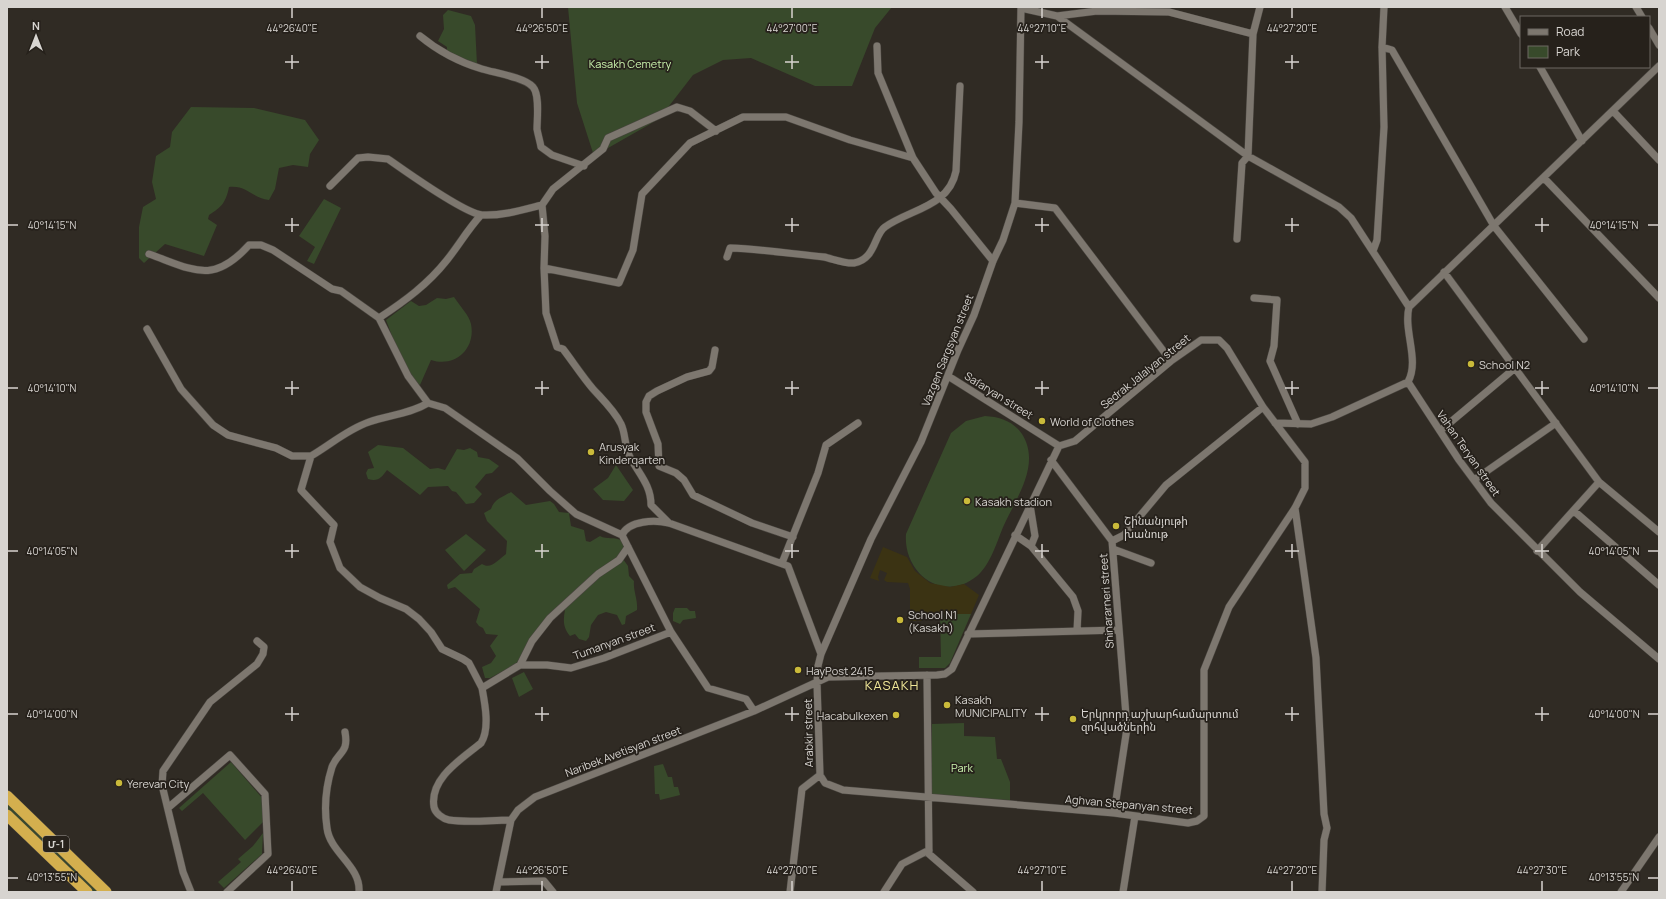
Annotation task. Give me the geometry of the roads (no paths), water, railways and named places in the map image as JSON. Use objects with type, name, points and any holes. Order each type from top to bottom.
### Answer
[{"type":"highway","name":"Մ-1","points":[[7,796],[106,892]]},
{"type":"highway","name":"Մ-1","points":[[7,815],[87,892]]},
{"type":"street","points":[[1237,240],[1242,163],[1248,156],[1253,34],[1260,7]]},
{"type":"street","points":[[1373,251],[1377,240],[1384,127],[1382,47],[1384,7]]},
{"type":"street","points":[[1505,7],[1520,32]]},
{"type":"street","points":[[1636,7],[1641,16]]},
{"type":"street","points":[[1021,8],[1056,16],[1097,11],[1169,12],[1253,34]]},
{"type":"street","name":"Vazgen Sargsyan street","points":[[818,683],[818,666],[821,654],[871,539],[921,442],[974,315],[993,261],[1003,240],[1015,203],[1020,122],[1021,8]]},
{"type":"street","points":[[1056,16],[1248,156],[1339,207],[1351,218],[1409,307],[1407,326],[1413,374],[1408,382],[1332,417],[1311,424],[1275,423]]},
{"type":"street","points":[[1650,30],[1659,44]]},
{"type":"street","points":[[420,36],[431,46],[458,60],[482,69],[508,74],[533,87],[536,95],[538,130],[541,147],[552,155],[584,166]]},
{"type":"street","points":[[876,46],[878,72],[913,158],[941,198],[993,261]]},
{"type":"street","points":[[1382,47],[1392,50],[1494,226],[1584,339]]},
{"type":"street","points":[[1409,307],[1659,66]]},
{"type":"street","points":[[1541,68],[1582,141]]},
{"type":"street","points":[[727,257],[730,248],[740,248],[827,258],[854,263],[866,257],[873,248],[883,228],[941,198],[954,183],[956,171],[960,86]]},
{"type":"street","points":[[330,186],[358,158],[368,157],[388,159],[457,204],[481,215],[510,213],[542,205],[553,189],[584,166],[603,149],[608,138],[677,107],[690,111],[716,131]]},
{"type":"street","points":[[1613,111],[1659,160]]},
{"type":"street","points":[[544,268],[619,283],[633,250],[642,194],[690,143],[743,117],[786,117],[850,140],[913,158]]},
{"type":"street","points":[[1544,178],[1659,298]]},
{"type":"street","points":[[1015,203],[1055,208],[1171,361]]},
{"type":"street","points":[[542,205],[546,236],[544,268],[546,313],[557,347],[563,350],[593,389],[606,401],[616,414],[622,426],[625,446],[630,458],[647,483],[651,494],[651,505],[669,523]]},
{"type":"street","points":[[379,318],[408,300],[430,279],[448,259],[463,236],[481,215]]},
{"type":"street","points":[[149,254],[203,272],[225,267],[238,257],[249,245],[261,244],[273,250],[332,289],[341,292],[379,318],[408,376],[428,403],[445,408],[517,458],[550,491],[576,514],[622,535],[671,632],[708,688],[746,699],[754,711]]},
{"type":"street","points":[[1444,272],[1599,482],[1659,532]]},
{"type":"street","points":[[1254,298],[1277,300],[1274,346],[1270,361],[1298,424]]},
{"type":"street","points":[[147,329],[166,359],[181,389],[213,425],[228,435],[276,448],[292,456],[311,456],[355,428],[418,409],[428,403]]},
{"type":"street","name":"Sedrak Jalalyan street","points":[[1059,446],[1075,441],[1171,361],[1201,340],[1219,340],[1226,348]]},
{"type":"street","name":"Aghvan Stepanyan street","points":[[820,775],[825,783],[843,790],[1114,813],[1188,823],[1197,821],[1204,816],[1204,670],[1229,607],[1294,508],[1305,488],[1305,462],[1263,407],[1226,348]]},
{"type":"street","points":[[715,350],[712,367],[709,371],[687,377],[657,391],[649,396],[646,402],[646,412],[655,432],[658,444],[659,466],[676,473],[684,480],[693,495],[752,523],[793,537]]},
{"type":"street","points":[[1440,431],[1515,368]]},
{"type":"street","name":"Safaryan street","points":[[948,376],[1059,446]]},
{"type":"street","name":"Vahan Teryan street","points":[[1408,382],[1440,431],[1491,503],[1537,551],[1580,592],[1659,659]]},
{"type":"street","name":"Shinararneri street","points":[[1114,813],[1127,728],[1112,545],[1124,535],[1166,485],[1263,407]]},
{"type":"street","points":[[782,563],[818,472],[826,445],[858,423]]},
{"type":"street","points":[[1474,480],[1556,423]]},
{"type":"street","points":[[818,683],[828,677],[945,674],[952,669],[1059,446]]},
{"type":"street","points":[[311,456],[301,490],[334,525],[330,542],[340,568],[360,587],[380,598],[406,609],[419,619],[431,632],[442,650],[469,663],[482,688],[485,713],[484,737],[481,743],[443,777],[434,797],[435,809],[438,815],[448,820],[511,820]]},
{"type":"street","points":[[1051,460],[1112,545],[1151,563]]},
{"type":"street","points":[[1537,551],[1599,482]]},
{"type":"street","points":[[1030,505],[1035,536],[1031,546]]},
{"type":"street","points":[[1294,508],[1316,658],[1324,814],[1327,828],[1324,840],[1322,892]]},
{"type":"street","points":[[1574,511],[1659,584]]},
{"type":"street","points":[[622,535],[629,527],[636,524],[659,521],[669,523],[788,566],[821,654]]},
{"type":"street","points":[[1015,535],[1031,546],[1073,597],[1078,611],[1076,632]]},
{"type":"street","points":[[482,688],[520,665],[532,641],[546,622],[598,574],[618,560],[628,547]]},
{"type":"street","points":[[968,634],[1119,630]]},
{"type":"street","name":"Tumanyan street","points":[[520,665],[571,668],[604,658],[671,632]]},
{"type":"street","points":[[191,892],[182,872],[169,808],[162,785],[163,771],[210,702],[257,664],[263,654],[264,647],[257,641]]},
{"type":"street","points":[[927,675],[929,854],[973,892]]},
{"type":"street","name":"Naribek Avetisyan street","points":[[496,892],[511,820],[518,810],[535,797],[754,711],[818,683]]},
{"type":"street","name":"Arabkir street","points":[[790,892],[802,789],[820,775],[818,683]]},
{"type":"street","points":[[345,732],[346,747],[333,765],[325,808],[330,843],[359,881],[359,892]]},
{"type":"street","points":[[169,808],[230,755],[265,794],[268,854],[227,892]]},
{"type":"street","points":[[1123,892],[1135,816]]},
{"type":"street","points":[[1621,892],[1659,837]]},
{"type":"street","points":[[884,892],[902,864],[929,850]]},
{"type":"street","points":[[498,882],[544,881],[553,892]]},
{"type":"place","name":"School N2","points":[[1471,364]]},
{"type":"place","name":"World of Clothes","points":[[1042,421]]},
{"type":"place","name":"Arusyak Kinderqarten","points":[[591,452]]},
{"type":"place","name":"Kasakh stadion","points":[[967,501]]},
{"type":"place","name":"Շինանյութի խանութ","points":[[1116,526]]},
{"type":"place","name":"School N1 (Kasakh)","points":[[900,620]]},
{"type":"place","name":"HayPost 2415","points":[[798,670]]},
{"type":"place","name":"Kasakh MUNICIPALITY","points":[[947,705]]},
{"type":"place","name":"Hacabulkexen","points":[[896,715]]},
{"type":"place","name":"Երկրորդ աշխարհամարտում զոհվածներին","points":[[1073,719]]},
{"type":"place","name":"Yerevan City","points":[[119,783]]},
{"type":"district","name":"KASAKH","points":[[892,685]]},
{"type":"park label","name":"Kasakh Cemetry","points":[[630,63]]},
{"type":"park label","name":"Park","points":[[962,767]]}]
